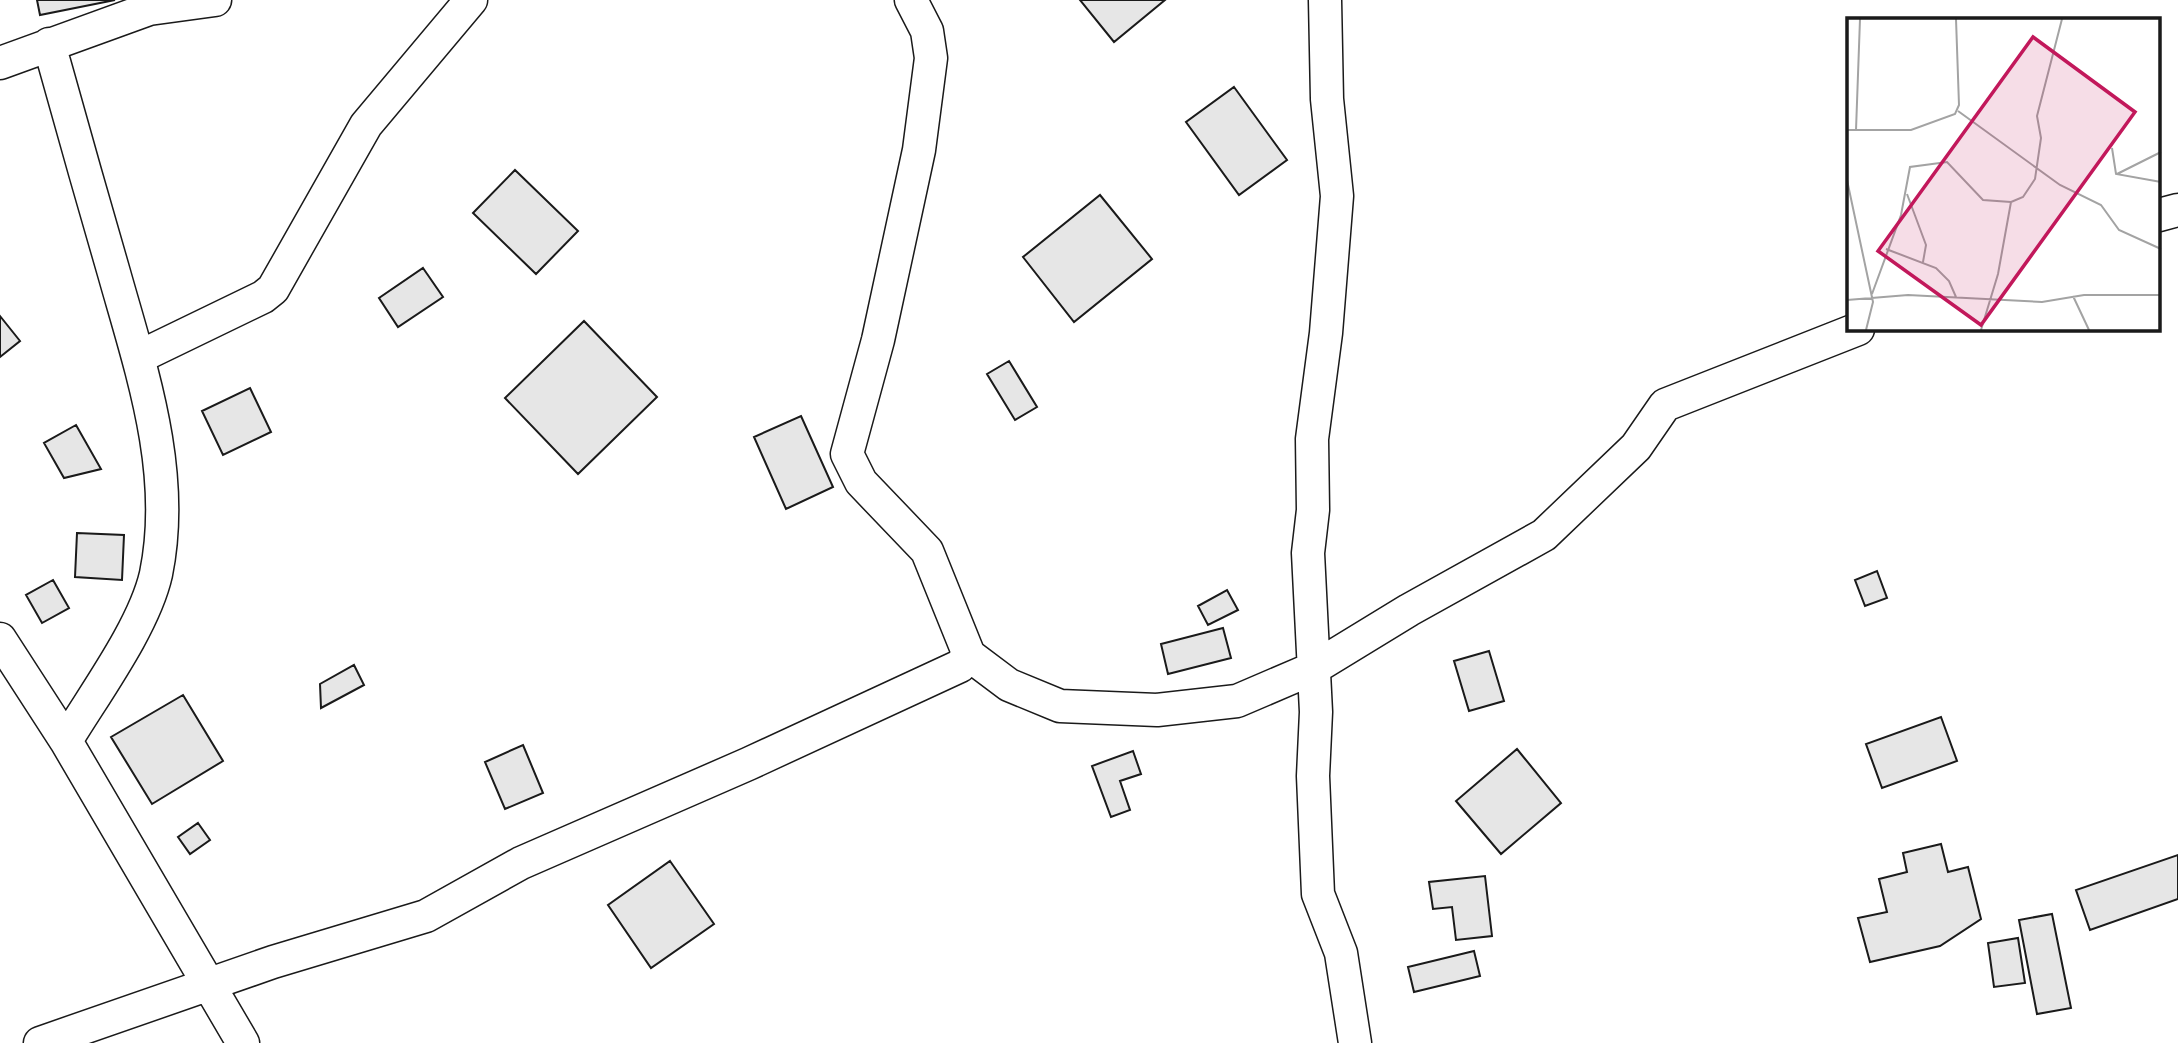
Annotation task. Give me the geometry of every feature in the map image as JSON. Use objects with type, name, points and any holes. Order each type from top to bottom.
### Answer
[{"type":"street","points":[[0,63],[149,9],[215,0]]},
{"type":"street","points":[[139,357],[262,297],[273,289],[366,125],[471,0]]},
{"type":"street","points":[[911,0],[927,31],[931,58],[919,150],[878,340],[847,454],[862,482],[927,551],[969,655],[1009,685],[1060,706],[1157,710],[1237,701],[1314,668],[1409,610],[1544,535],[1636,446],[1665,405],[1853,331]]},
{"type":"street","points":[[1325,0],[1327,99],[1337,195],[1326,333],[1312,439],[1313,510],[1308,553],[1317,712],[1313,776],[1318,894],[1341,953],[1354,1043]]},
{"type":"street","points":[[49,44],[139,357],[161,470],[161,535],[155,575],[141,617],[66,741]]},
{"type":"street","points":[[2160,215],[2178,210]]},
{"type":"street","points":[[0,639],[66,741],[243,1043]]},
{"type":"street","points":[[40,1043],[273,962],[426,916],[521,863],[854,716],[960,666],[969,655]]},
{"type":"building","points":[[37,0],[115,0],[40,15]]},
{"type":"building","points":[[1080,0],[1165,0],[1114,42]]},
{"type":"building","points":[[1234,87],[1287,160],[1239,195],[1186,122]]},
{"type":"building","points":[[515,170],[578,231],[536,274],[473,213]]},
{"type":"building","points":[[1100,195],[1152,259],[1074,322],[1023,257]]},
{"type":"building","points":[[423,268],[443,297],[398,327],[379,298]]},
{"type":"building","points":[[0,316],[20,341],[0,357]]},
{"type":"building","points":[[584,321],[657,397],[578,474],[505,398]]},
{"type":"building","points":[[1009,361],[1037,407],[1015,420],[987,374]]},
{"type":"building","points":[[250,388],[271,432],[223,455],[202,411]]},
{"type":"building","points":[[801,416],[833,487],[786,509],[754,437]]},
{"type":"building","points":[[76,425],[101,469],[64,478],[44,443]]},
{"type":"building","points":[[77,533],[124,535],[122,580],[75,577]]},
{"type":"building","points":[[1877,571],[1887,598],[1865,606],[1855,580]]},
{"type":"building","points":[[53,580],[69,608],[42,623],[26,595]]},
{"type":"building","points":[[1227,590],[1238,610],[1208,625],[1198,606]]},
{"type":"building","points":[[1223,628],[1231,658],[1168,674],[1161,644]]},
{"type":"building","points":[[1489,651],[1504,701],[1469,711],[1454,661]]},
{"type":"building","points":[[354,665],[364,685],[321,708],[320,684]]},
{"type":"building","points":[[183,695],[223,761],[152,804],[111,737]]},
{"type":"building","points":[[1941,717],[1957,761],[1882,788],[1866,744]]},
{"type":"building","points":[[523,745],[543,793],[505,809],[485,762]]},
{"type":"building","points":[[1517,749],[1561,803],[1501,854],[1456,801]]},
{"type":"building","points":[[1133,751],[1141,774],[1120,781],[1130,810],[1111,817],[1092,766]]},
{"type":"building","points":[[198,823],[210,840],[190,854],[178,837]]},
{"type":"building","points":[[1941,844],[1948,872],[1968,867],[1981,919],[1940,946],[1870,962],[1858,918],[1887,912],[1879,879],[1907,872],[1903,853]]},
{"type":"building","points":[[2178,855],[2178,899],[2090,930],[2076,890]]},
{"type":"building","points":[[670,861],[714,924],[651,968],[608,905]]},
{"type":"building","points":[[1485,876],[1492,936],[1456,940],[1452,907],[1433,909],[1429,882]]},
{"type":"building","points":[[2052,914],[2071,1008],[2037,1014],[2019,920]]},
{"type":"building","points":[[2018,938],[2025,983],[1994,987],[1988,943]]},
{"type":"building","points":[[1474,951],[1480,976],[1414,992],[1408,967]]}]
